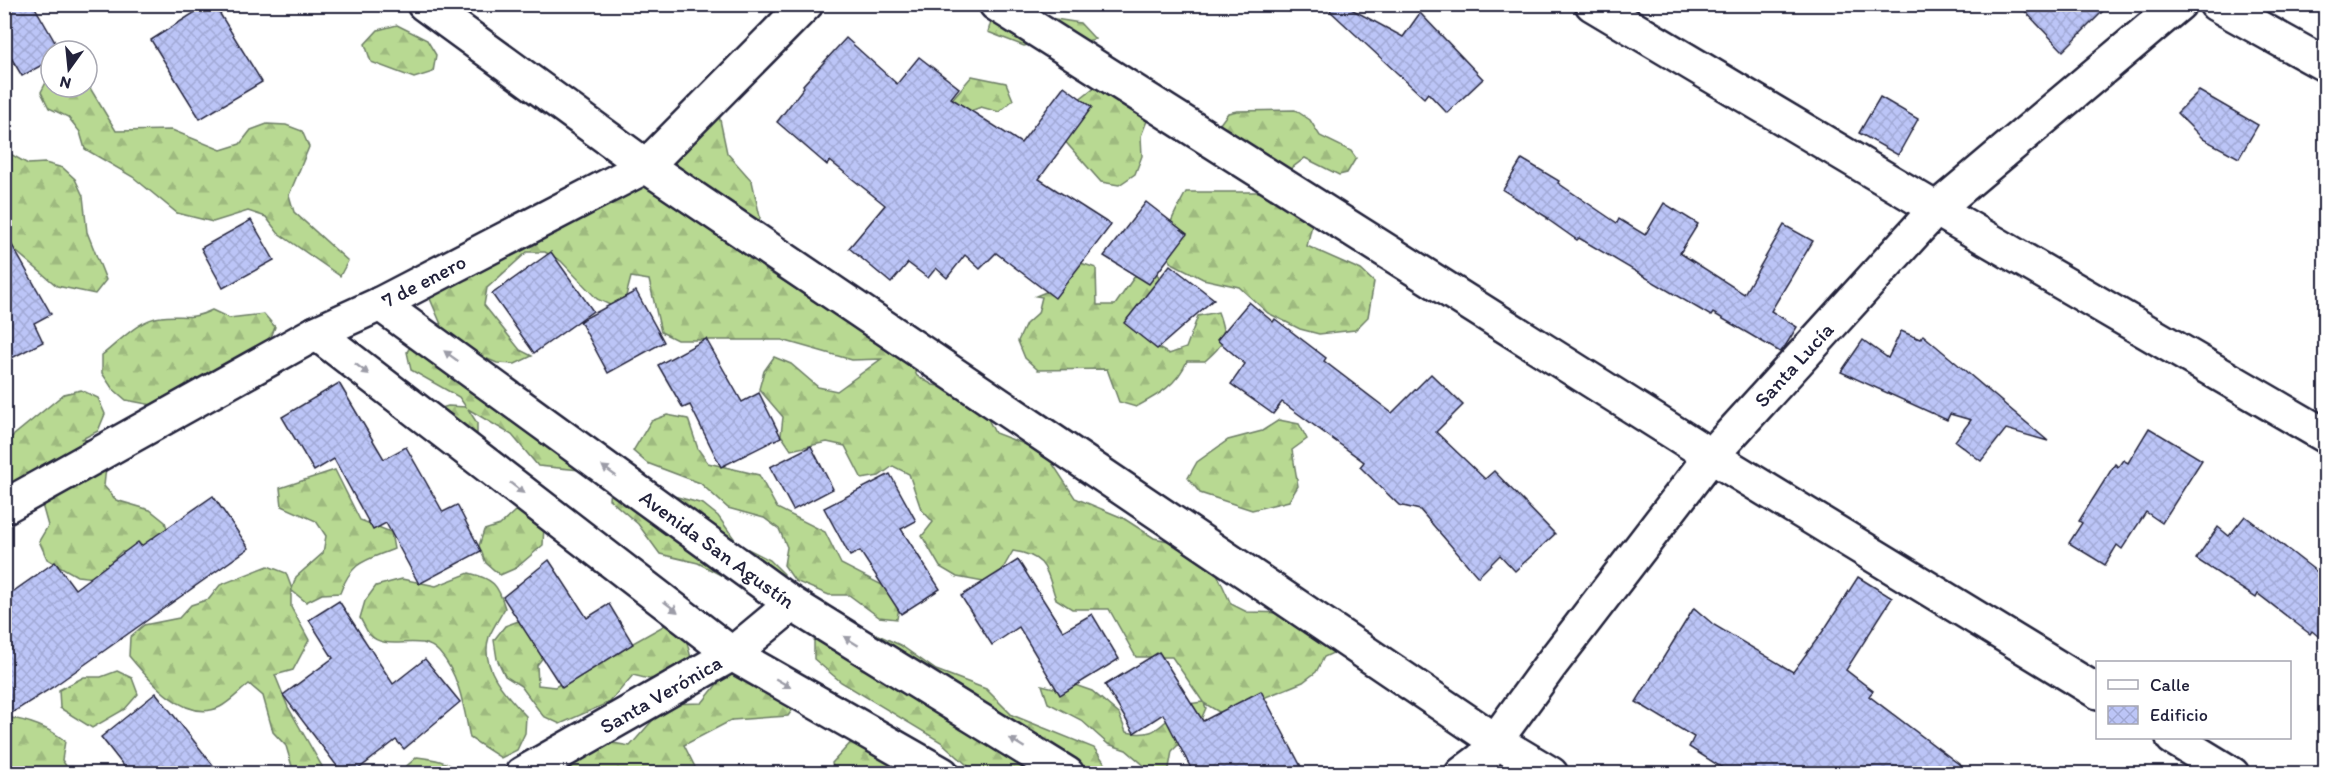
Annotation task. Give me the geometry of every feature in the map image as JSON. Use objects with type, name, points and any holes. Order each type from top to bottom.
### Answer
[{"type":"street","points":[[424,4],[646,166],[1496,741],[1551,774]]},
{"type":"street","name":"7 de enero","points":[[4,507],[316,333],[380,304],[646,166],[806,4]]},
{"type":"street","points":[[996,4],[1712,456],[2096,691]]},
{"type":"street","points":[[1592,4],[1936,209],[2325,435]]},
{"type":"street","name":"Santa Lucía","points":[[1462,774],[1482,759],[1549,666],[1712,456],[1936,209],[2179,4]]},
{"type":"street","points":[[2216,4],[2325,65]]},
{"type":"street","name":"Avenida San Agustín","points":[[380,304],[792,604],[1067,774]]},
{"type":"street","points":[[316,333],[732,654],[942,774]]},
{"type":"street","name":"Santa Verónica","points":[[522,774],[732,654],[792,604]]},
{"type":"street","points":[[2175,739],[2232,774]]},
{"type":"green space","points":[[993,14],[1043,17],[1080,23],[1095,39],[1060,47],[1043,42],[1024,46],[988,32]]},
{"type":"green space","points":[[397,25],[427,40],[436,55],[433,72],[414,78],[371,62],[365,44],[378,30]]},
{"type":"green space","points":[[972,76],[1006,83],[1013,100],[999,112],[981,107],[963,114],[936,118]]},
{"type":"green space","points":[[1105,79],[1154,103],[1141,136],[1142,156],[1135,174],[1119,185],[1101,182],[1062,138],[1073,104]]},
{"type":"green space","points":[[44,99],[97,99],[116,131],[172,130],[221,150],[240,144],[251,130],[267,124],[286,125],[302,131],[309,147],[289,195],[294,212],[348,261],[340,276],[278,233],[266,217],[248,211],[213,222],[177,213],[133,177],[85,149],[80,132],[68,117],[49,108]]},
{"type":"green space","points":[[1295,110],[1310,120],[1320,136],[1351,151],[1356,158],[1347,173],[1339,175],[1305,158],[1289,170],[1217,128],[1228,113]]},
{"type":"green space","points":[[719,115],[727,153],[752,181],[760,217],[753,254],[764,269],[909,359],[917,376],[933,385],[968,391],[980,403],[995,433],[1045,452],[1075,498],[1123,518],[1154,538],[1193,546],[1208,554],[1231,604],[1247,612],[1324,614],[1342,649],[1324,657],[1316,672],[1303,682],[1251,703],[1237,715],[1219,712],[1204,703],[1206,708],[1199,724],[1172,751],[1169,768],[1175,773],[1153,773],[1126,750],[1108,744],[1081,720],[1048,703],[1042,685],[1058,689],[1075,685],[1092,691],[1119,714],[1126,732],[1146,733],[1158,728],[1186,706],[1203,702],[1172,657],[1136,657],[1109,609],[1072,609],[1056,599],[1044,566],[1024,553],[1013,551],[994,584],[957,577],[940,567],[922,536],[933,522],[921,509],[909,474],[893,466],[879,476],[862,479],[845,446],[827,442],[791,450],[781,435],[783,417],[759,389],[764,371],[774,357],[791,364],[818,387],[837,391],[881,359],[852,360],[782,340],[677,340],[661,332],[649,280],[631,277],[626,296],[612,306],[597,299],[561,261],[545,252],[527,252],[487,288],[484,305],[520,350],[532,356],[515,364],[497,363],[449,343],[428,294]]},
{"type":"green space","points":[[4,143],[12,155],[28,164],[45,163],[63,168],[75,179],[83,196],[87,232],[106,280],[95,294],[57,286],[5,242]]},
{"type":"green space","points":[[1186,192],[1269,192],[1315,212],[1307,246],[1361,270],[1374,282],[1368,317],[1355,330],[1319,334],[1300,329],[1268,313],[1239,287],[1203,279],[1170,262],[1168,233]]},
{"type":"green space","points":[[1078,262],[1096,268],[1097,305],[1115,305],[1135,276],[1153,270],[1165,283],[1153,345],[1169,354],[1186,348],[1198,316],[1218,312],[1224,335],[1221,345],[1205,361],[1187,361],[1172,383],[1159,394],[1136,407],[1119,402],[1107,369],[1038,370],[1025,358],[1018,341],[1026,324],[1038,313],[1042,297],[1036,296],[1053,289]]},
{"type":"green space","points":[[212,310],[229,318],[264,314],[275,327],[262,361],[163,407],[126,400],[112,388],[102,373],[102,355],[130,332],[153,319],[192,316]]},
{"type":"green space","points":[[416,337],[491,381],[526,390],[539,402],[592,471],[538,466],[512,435],[468,409],[477,423],[477,440],[492,448],[498,465],[481,472],[463,470],[421,434],[431,411],[448,406],[466,407],[459,397],[411,370],[407,352]]},
{"type":"green space","points":[[81,390],[98,398],[105,414],[98,431],[82,439],[116,445],[106,467],[104,486],[116,500],[150,510],[165,522],[170,538],[157,550],[121,552],[95,578],[77,576],[47,559],[39,541],[48,526],[41,501],[16,485],[5,486],[5,448],[8,440],[64,394]]},
{"type":"green space","points":[[667,415],[688,419],[698,449],[708,463],[759,475],[777,508],[825,532],[841,564],[888,588],[900,601],[897,619],[879,617],[849,595],[829,595],[795,581],[784,565],[787,547],[779,529],[764,518],[728,508],[700,483],[647,463],[633,451],[651,421]]},
{"type":"green space","points":[[1279,420],[1299,424],[1307,439],[1292,450],[1298,486],[1289,501],[1252,510],[1200,493],[1188,478],[1197,462],[1228,440],[1262,431]]},
{"type":"green space","points":[[335,470],[360,520],[391,532],[394,549],[354,568],[340,593],[322,594],[306,602],[291,590],[291,607],[309,640],[293,670],[275,675],[288,707],[323,768],[330,773],[294,773],[286,746],[273,732],[263,696],[249,684],[220,707],[207,711],[181,704],[157,687],[129,656],[130,637],[144,625],[179,618],[191,605],[209,599],[220,585],[268,566],[286,573],[292,589],[296,577],[323,553],[326,536],[316,521],[282,506],[280,488]]},
{"type":"green space","points":[[626,470],[643,474],[670,495],[703,504],[718,516],[738,544],[770,560],[784,574],[780,590],[764,598],[698,563],[660,554],[638,524],[609,499],[611,480]]},
{"type":"green space","points":[[515,511],[532,513],[544,525],[543,545],[516,568],[500,575],[486,563],[479,546],[484,530],[500,525]]},
{"type":"green space","points":[[469,573],[489,580],[500,593],[505,608],[489,637],[488,660],[503,690],[526,716],[525,733],[517,750],[501,758],[470,738],[456,682],[452,671],[439,652],[423,643],[394,643],[376,640],[369,634],[360,618],[365,601],[376,586],[402,579],[436,586]]},
{"type":"green space","points":[[546,611],[558,638],[537,665],[538,685],[555,687],[665,625],[683,627],[692,662],[669,684],[633,675],[610,702],[560,724],[543,716],[521,686],[505,676],[497,659],[494,640],[505,626]]},
{"type":"green space","points":[[828,629],[867,630],[900,645],[936,670],[986,689],[1012,715],[1094,748],[1112,773],[976,773],[941,742],[841,682],[814,659],[814,641]]},
{"type":"green space","points":[[738,658],[798,702],[788,716],[732,720],[684,745],[698,773],[541,773],[556,746],[613,743],[630,746],[667,704],[702,703]]},
{"type":"green space","points":[[117,671],[132,678],[138,694],[125,709],[92,728],[60,708],[59,690],[84,677],[101,677]]},
{"type":"green space","points":[[5,717],[37,725],[65,741],[62,760],[71,773],[5,774]]},
{"type":"green space","points":[[856,737],[905,768],[904,773],[834,773],[832,763]]},
{"type":"green space","points":[[417,757],[446,763],[461,773],[393,773],[402,770]]},
{"type":"building","points":[[4,4],[33,4],[53,39],[39,39],[39,67],[22,76],[4,46]]},
{"type":"building","points":[[208,4],[214,4],[262,82],[200,119],[151,40]]},
{"type":"building","points":[[1335,4],[1342,4],[1403,37],[1420,13],[1483,79],[1447,113],[1428,93],[1424,98],[1330,11]]},
{"type":"building","points":[[2018,4],[2110,4],[2063,51]]},
{"type":"building","points":[[846,38],[897,84],[919,57],[959,88],[951,98],[1021,143],[1064,86],[1092,107],[1039,179],[1111,225],[1055,298],[996,253],[980,269],[965,255],[947,278],[936,268],[928,278],[908,263],[891,283],[849,248],[885,205],[830,161],[827,165],[777,122],[804,87],[803,85]]},
{"type":"building","points":[[2199,91],[2258,125],[2239,158],[2203,139],[2177,113]]},
{"type":"building","points":[[1880,97],[1918,119],[1898,155],[1859,133]]},
{"type":"building","points":[[1522,159],[1559,181],[1558,183],[1617,223],[1619,219],[1645,235],[1664,203],[1698,224],[1680,253],[1744,294],[1784,225],[1813,241],[1771,311],[1797,327],[1784,348],[1780,352],[1713,313],[1711,316],[1579,238],[1577,240],[1548,218],[1503,190]]},
{"type":"building","points":[[1146,202],[1187,234],[1149,284],[1104,256]]},
{"type":"building","points":[[251,220],[274,260],[223,288],[201,248]]},
{"type":"building","points":[[4,231],[51,314],[34,323],[43,342],[4,362]]},
{"type":"building","points":[[551,252],[593,311],[534,353],[492,294]]},
{"type":"building","points":[[1170,265],[1214,299],[1157,349],[1124,323]]},
{"type":"building","points":[[636,291],[664,342],[608,373],[580,321]]},
{"type":"building","points":[[1249,302],[1273,322],[1275,319],[1326,358],[1324,361],[1392,413],[1431,374],[1463,405],[1436,432],[1485,479],[1494,471],[1555,534],[1515,571],[1500,555],[1478,577],[1420,510],[1399,505],[1360,467],[1364,462],[1282,402],[1273,414],[1231,384],[1245,364],[1217,340]]},
{"type":"building","points":[[1901,331],[1920,339],[1923,335],[2048,441],[2006,429],[1981,461],[1955,441],[1971,420],[1950,414],[1947,420],[1841,372],[1863,340],[1888,358]]},
{"type":"building","points":[[706,339],[742,402],[759,393],[781,437],[721,467],[690,405],[683,408],[658,365]]},
{"type":"building","points":[[339,383],[384,459],[406,447],[443,512],[457,505],[481,551],[419,584],[386,523],[373,530],[334,459],[314,471],[282,417]]},
{"type":"building","points":[[2149,428],[2202,460],[2162,523],[2146,512],[2122,549],[2117,545],[2105,565],[2069,543],[2082,523],[2079,521],[2115,464],[2118,467],[2123,460],[2128,463]]},
{"type":"building","points":[[811,446],[833,489],[793,510],[770,467]]},
{"type":"building","points":[[890,474],[916,521],[901,529],[940,589],[901,614],[860,551],[850,556],[824,508]]},
{"type":"building","points":[[213,496],[249,548],[53,687],[4,718],[4,598],[55,562],[75,589],[138,542],[141,546]]},
{"type":"building","points":[[2245,516],[2325,578],[2325,642],[2312,631],[2310,634],[2258,594],[2256,598],[2196,559],[2218,527],[2229,536]]},
{"type":"building","points":[[549,560],[587,618],[609,604],[633,644],[562,688],[503,597]]},
{"type":"building","points":[[1018,560],[1063,631],[1092,614],[1119,659],[1060,695],[1019,627],[992,645],[961,596]]},
{"type":"building","points":[[1858,577],[1892,598],[1846,670],[1873,691],[1869,696],[1972,774],[1732,774],[1689,747],[1694,737],[1636,702],[1694,608],[1714,625],[1793,672],[1826,627]]},
{"type":"building","points":[[339,601],[393,684],[425,659],[460,702],[404,749],[396,740],[352,774],[343,774],[283,695],[333,658],[309,620]]},
{"type":"building","points":[[1159,652],[1203,721],[1261,691],[1305,774],[1194,774],[1163,714],[1134,733],[1105,685]]},
{"type":"building","points":[[156,693],[220,774],[130,774],[101,737]]}]
